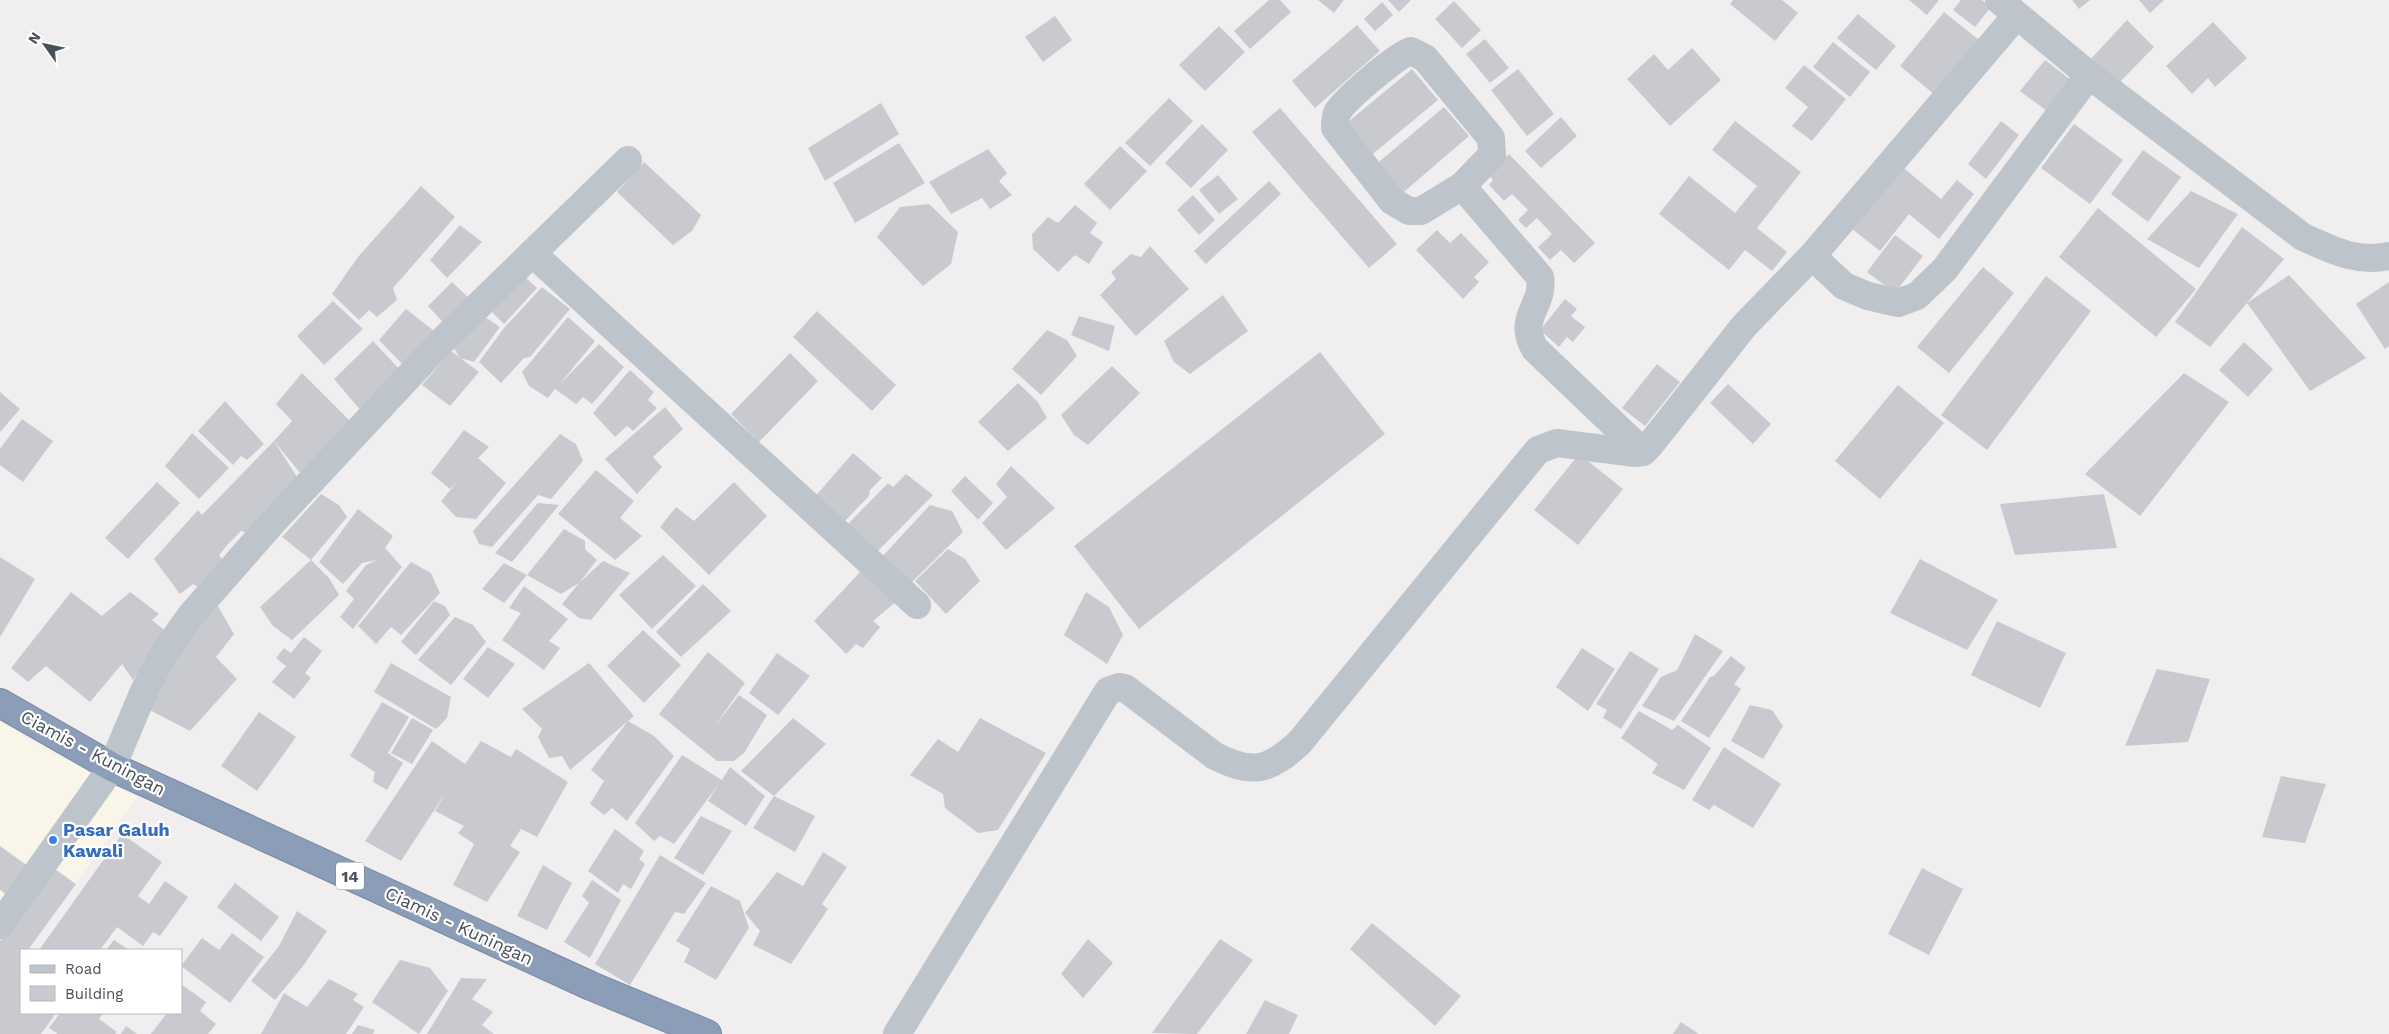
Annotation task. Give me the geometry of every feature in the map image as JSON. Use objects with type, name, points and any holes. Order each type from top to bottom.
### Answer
[{"type":"highway","name":"Ciamis - Kuningan","points":[[0,703],[112,767],[584,983],[707,1034]]},
{"type":"street","points":[[897,1034],[1108,691],[1119,687],[1125,688],[1215,756],[1231,764],[1258,769],[1273,764],[1300,742],[1538,450],[1557,443],[1627,453],[1643,452],[1650,445],[1744,326],[1812,256],[2008,8],[2089,75],[2303,237],[2342,255],[2376,259],[2389,256]]},
{"type":"street","points":[[1411,51],[1421,54],[1485,131],[1493,144],[1493,150],[1489,159],[1462,186],[1421,211],[1409,211],[1400,208],[1392,201],[1335,128],[1337,113],[1346,102],[1397,58],[1411,51]]},
{"type":"street","points":[[1812,256],[1844,286],[1868,296],[1898,303],[1917,296],[1944,270],[2089,75]]},
{"type":"street","points":[[0,925],[112,767],[144,691],[164,653],[192,614],[272,523],[441,342],[628,160]]},
{"type":"street","points":[[1462,186],[1540,277],[1542,286],[1529,317],[1528,328],[1530,339],[1535,349],[1643,452]]},
{"type":"street","points":[[532,253],[917,605]]},
{"type":"shaded area","name":"Pasar Galuh Kawali","points":[[0,721],[36,744],[137,797],[29,949],[20,949],[20,961],[0,991]]},
{"type":"building","points":[[1269,0],[1280,0],[1291,12],[1250,49],[1234,31]]},
{"type":"building","points":[[1318,0],[1344,0],[1334,13]]},
{"type":"building","points":[[1388,0],[1411,0],[1399,12]]},
{"type":"building","points":[[1733,0],[1782,0],[1798,13],[1775,41],[1730,4]]},
{"type":"building","points":[[1909,0],[1939,0],[1927,15]]},
{"type":"building","points":[[1961,0],[1982,0],[1991,7],[1975,27],[1953,10]]},
{"type":"building","points":[[2072,0],[2090,0],[2079,9]]},
{"type":"building","points":[[2139,0],[2164,0],[2150,13]]},
{"type":"building","points":[[1454,1],[1481,30],[1462,48],[1435,19]]},
{"type":"building","points":[[1382,2],[1393,15],[1375,31],[1364,19]]},
{"type":"building","points":[[1944,12],[1979,40],[1935,95],[1900,66]]},
{"type":"building","points":[[1858,14],[1896,46],[1876,70],[1837,38]]},
{"type":"building","points":[[1055,16],[1072,40],[1043,62],[1025,37]]},
{"type":"building","points":[[2127,20],[2154,47],[2115,87],[2088,62]]},
{"type":"building","points":[[2213,22],[2247,58],[2215,87],[2208,78],[2192,94],[2166,66]]},
{"type":"building","points":[[1357,25],[1380,51],[1315,108],[1292,81]]},
{"type":"building","points":[[1219,26],[1245,52],[1205,91],[1179,65]]},
{"type":"building","points":[[1485,39],[1509,68],[1490,83],[1466,54]]},
{"type":"building","points":[[1833,42],[1870,72],[1850,97],[1813,67]]},
{"type":"building","points":[[1692,48],[1721,80],[1670,126],[1627,79],[1654,54],[1668,70]]},
{"type":"building","points":[[2045,60],[2072,81],[2048,112],[2020,91]]},
{"type":"building","points":[[1804,65],[1846,99],[1812,141],[1792,126],[1808,107],[1785,88]]},
{"type":"building","points":[[1412,69],[1438,100],[1369,157],[1343,126]]},
{"type":"building","points":[[1518,69],[1554,114],[1527,136],[1491,90]]},
{"type":"building","points":[[1169,98],[1193,121],[1150,166],[1125,143]]},
{"type":"building","points":[[881,103],[899,134],[825,181],[808,148]]},
{"type":"building","points":[[1444,107],[1469,136],[1399,196],[1374,166]]},
{"type":"building","points":[[1280,108],[1397,244],[1369,268],[1252,132]]},
{"type":"building","points":[[1561,117],[1577,136],[1541,168],[1525,151]]},
{"type":"building","points":[[1735,121],[1801,172],[1757,228],[1787,252],[1772,271],[1745,250],[1729,270],[1659,214],[1689,176],[1735,213],[1757,186],[1712,150]]},
{"type":"building","points":[[2001,121],[2019,135],[1986,179],[1968,164]]},
{"type":"building","points":[[1202,124],[1228,150],[1191,188],[1165,163]]},
{"type":"building","points":[[2074,124],[2123,160],[2090,204],[2041,168]]},
{"type":"building","points":[[899,143],[925,183],[855,223],[833,183]]},
{"type":"building","points":[[1120,146],[1147,171],[1110,210],[1084,184]]},
{"type":"building","points":[[988,149],[1007,173],[999,181],[1012,195],[990,209],[982,198],[951,214],[929,182]]},
{"type":"building","points":[[2143,150],[2181,177],[2148,222],[2111,194]]},
{"type":"building","points":[[1509,154],[1595,243],[1574,263],[1561,250],[1550,260],[1538,247],[1552,234],[1537,218],[1526,228],[1518,220],[1528,210],[1512,194],[1504,201],[1489,185],[1493,180],[1488,174]]},
{"type":"building","points":[[644,162],[701,215],[692,231],[673,245],[617,192]]},
{"type":"building","points":[[1900,165],[1941,199],[1957,180],[1974,194],[1939,239],[1909,214],[1880,251],[1851,228]]},
{"type":"building","points":[[1218,175],[1238,199],[1219,214],[1199,190]]},
{"type":"building","points":[[1269,181],[1281,194],[1206,264],[1194,251]]},
{"type":"building","points":[[421,186],[455,217],[393,288],[397,300],[377,317],[369,310],[359,320],[332,294],[358,257]]},
{"type":"building","points":[[2191,191],[2238,214],[2199,268],[2147,239]]},
{"type":"building","points":[[1193,195],[1215,220],[1199,235],[1177,210]]},
{"type":"building","points":[[929,204],[958,232],[951,264],[923,286],[877,237],[900,207]]},
{"type":"building","points":[[1075,205],[1097,223],[1090,233],[1103,242],[1089,264],[1075,255],[1058,272],[1033,249],[1032,234],[1048,217],[1058,223]]},
{"type":"building","points":[[2098,208],[2196,289],[2156,337],[2059,257]]},
{"type":"building","points":[[460,225],[482,242],[447,278],[430,260]]},
{"type":"building","points":[[2242,227],[2284,259],[2210,347],[2175,322]]},
{"type":"building","points":[[1437,230],[1450,243],[1461,233],[1489,262],[1474,277],[1479,282],[1463,299],[1416,250]]},
{"type":"building","points":[[1895,235],[1923,256],[1895,293],[1867,272]]},
{"type":"building","points":[[1150,246],[1189,289],[1136,336],[1100,295],[1116,279],[1111,272],[1131,254],[1141,257]]},
{"type":"building","points":[[1983,267],[2014,293],[1949,373],[1917,347]]},
{"type":"building","points":[[2289,275],[2366,358],[2310,391],[2247,303]]},
{"type":"building","points":[[524,276],[537,288],[504,324],[491,311]]},
{"type":"building","points":[[2046,276],[2091,311],[1987,450],[1941,415]]},
{"type":"building","points":[[452,282],[475,304],[450,330],[428,306]]},
{"type":"building","points":[[2389,282],[2389,346],[2385,349],[2356,304]]},
{"type":"building","points":[[542,287],[570,309],[530,357],[524,358],[501,383],[479,362],[504,328]]},
{"type":"building","points":[[1223,295],[1248,331],[1190,374],[1174,362],[1164,341]]},
{"type":"building","points":[[1565,299],[1577,309],[1571,316],[1585,327],[1573,342],[1567,337],[1559,347],[1540,330]]},
{"type":"building","points":[[333,301],[363,329],[324,365],[297,336]]},
{"type":"building","points":[[406,309],[438,334],[409,371],[379,340]]},
{"type":"building","points":[[817,311],[896,385],[872,411],[793,337]]},
{"type":"building","points":[[479,313],[500,327],[474,362],[460,358],[452,345]]},
{"type":"building","points":[[1079,316],[1115,326],[1109,351],[1071,335]]},
{"type":"building","points":[[568,317],[595,341],[559,385],[599,344],[624,367],[592,404],[583,397],[576,404],[555,389],[548,398],[529,386],[522,372]]},
{"type":"building","points":[[1047,330],[1067,340],[1077,356],[1041,395],[1012,369]]},
{"type":"building","points":[[373,341],[401,371],[362,412],[334,379]]},
{"type":"building","points":[[2244,342],[2273,369],[2248,397],[2219,370]]},
{"type":"building","points":[[451,351],[479,372],[450,406],[422,385]]},
{"type":"building","points":[[1320,352],[1385,434],[1139,629],[1074,546]]},
{"type":"building","points":[[790,353],[818,381],[759,442],[731,414]]},
{"type":"building","points":[[1657,364],[1680,382],[1645,426],[1622,408]]},
{"type":"building","points":[[1112,366],[1140,393],[1088,445],[1074,435],[1061,415]]},
{"type":"building","points":[[630,370],[654,392],[648,400],[657,408],[633,431],[627,426],[615,437],[593,413]]},
{"type":"building","points":[[302,373],[353,424],[305,479],[274,441],[292,421],[276,404]]},
{"type":"building","points":[[2184,373],[2229,402],[2140,516],[2085,474]]},
{"type":"building","points":[[1018,383],[1037,401],[1047,418],[1008,451],[978,422]]},
{"type":"building","points":[[1728,384],[1771,424],[1753,444],[1710,403]]},
{"type":"building","points":[[1898,385],[1944,423],[1880,499],[1835,461]]},
{"type":"building","points":[[0,392],[20,409],[0,432]]},
{"type":"building","points":[[225,401],[264,444],[247,460],[241,456],[233,465],[198,431]]},
{"type":"building","points":[[665,407],[683,429],[653,457],[662,467],[637,494],[605,459]]},
{"type":"building","points":[[22,419],[53,441],[23,482],[0,465],[0,449]]},
{"type":"building","points":[[464,430],[489,447],[478,458],[506,483],[476,519],[456,517],[441,501],[458,481],[450,489],[431,473]]},
{"type":"building","points":[[192,433],[229,468],[199,499],[165,466]]},
{"type":"building","points":[[560,434],[576,444],[583,461],[551,499],[538,495],[492,547],[479,544],[473,531]]},
{"type":"building","points":[[274,441],[301,483],[272,511],[265,510],[248,533],[241,531],[229,543],[219,555],[225,563],[201,589],[193,584],[180,594],[154,559],[198,510],[202,515]]},
{"type":"building","points":[[853,453],[882,478],[870,490],[869,496],[841,525],[812,500]]},
{"type":"building","points":[[1579,454],[1623,489],[1578,545],[1534,510]]},
{"type":"building","points":[[1011,466],[1055,508],[1006,550],[982,523],[1007,497],[996,484]]},
{"type":"building","points":[[596,470],[634,501],[620,518],[642,536],[615,560],[558,514]]},
{"type":"building","points":[[906,474],[933,495],[876,553],[847,525],[888,483],[893,487]]},
{"type":"building","points":[[965,476],[993,503],[978,520],[951,491]]},
{"type":"building","points":[[157,482],[180,503],[128,559],[105,538]]},
{"type":"building","points":[[734,482],[767,516],[709,575],[660,527],[676,507],[694,521]]},
{"type":"building","points":[[321,494],[339,505],[347,517],[311,560],[282,537]]},
{"type":"building","points":[[2104,494],[2117,548],[2015,555],[2000,504]]},
{"type":"building","points":[[538,503],[559,505],[512,562],[495,553]]},
{"type":"building","points":[[930,505],[952,511],[963,532],[908,586],[880,559]]},
{"type":"building","points":[[358,509],[393,536],[385,548],[402,567],[353,629],[340,617],[354,599],[346,591],[366,565],[377,560],[362,563],[343,584],[319,562]]},
{"type":"building","points":[[564,529],[585,541],[585,549],[597,560],[579,583],[561,594],[527,575]]},
{"type":"building","points":[[948,549],[965,559],[980,581],[946,614],[915,581]]},
{"type":"building","points":[[663,555],[696,586],[652,629],[619,595]]},
{"type":"building","points":[[0,557],[35,579],[0,637]]},
{"type":"building","points":[[1920,559],[1998,600],[1967,650],[1890,613]]},
{"type":"building","points":[[311,560],[329,578],[339,595],[292,640],[273,626],[260,607]]},
{"type":"building","points":[[603,561],[630,573],[591,620],[579,618],[562,604],[579,583]]},
{"type":"building","points":[[411,562],[431,573],[440,593],[401,635],[391,627],[376,644],[358,626]]},
{"type":"building","points":[[504,563],[527,575],[504,603],[482,589]]},
{"type":"building","points":[[862,570],[898,600],[873,621],[880,627],[863,648],[856,644],[846,654],[814,621]]},
{"type":"building","points":[[703,584],[731,611],[681,657],[656,632]]},
{"type":"building","points":[[524,586],[568,619],[549,641],[560,648],[544,670],[502,640],[521,613],[509,608]]},
{"type":"building","points":[[71,592],[102,616],[130,592],[159,614],[152,620],[170,635],[133,680],[122,664],[90,702],[46,666],[28,682],[11,668]]},
{"type":"building","points":[[1086,592],[1109,607],[1123,635],[1107,664],[1064,635]]},
{"type":"building","points":[[434,601],[445,606],[450,615],[416,655],[401,642]]},
{"type":"building","points":[[216,603],[234,634],[216,657],[237,679],[190,731],[144,707],[163,669]]},
{"type":"building","points":[[455,617],[473,625],[486,642],[451,685],[418,660]]},
{"type":"building","points":[[1997,621],[2066,653],[2040,708],[1971,675]]},
{"type":"building","points":[[643,630],[681,665],[644,703],[607,666]]},
{"type":"building","points":[[1695,634],[1723,651],[1674,721],[1642,706],[1661,677],[1677,670]]},
{"type":"building","points":[[304,637],[322,651],[305,673],[311,678],[294,699],[272,682],[286,666],[276,658],[284,648],[291,653]]},
{"type":"building","points":[[488,647],[515,664],[488,698],[463,679]]},
{"type":"building","points":[[1582,648],[1615,669],[1588,711],[1556,687]]},
{"type":"building","points":[[1630,651],[1659,669],[1621,729],[1603,718],[1607,710],[1596,704]]},
{"type":"building","points":[[708,652],[745,683],[714,727],[739,695],[767,715],[744,753],[734,761],[717,761],[659,714]]},
{"type":"building","points":[[777,653],[810,676],[778,715],[749,693]]},
{"type":"building","points":[[1731,656],[1746,668],[1734,684],[1741,689],[1709,738],[1681,721],[1710,677],[1714,676]]},
{"type":"building","points":[[391,663],[451,697],[447,718],[436,729],[374,692]]},
{"type":"building","points":[[589,663],[634,716],[570,770],[562,756],[549,758],[538,737],[542,729],[522,709]]},
{"type":"building","points":[[2157,669],[2210,679],[2188,742],[2125,746]]},
{"type":"building","points":[[382,702],[409,717],[388,753],[403,763],[387,790],[373,782],[375,772],[350,756]]},
{"type":"building","points":[[1750,705],[1772,710],[1783,726],[1763,759],[1731,741]]},
{"type":"building","points":[[1639,711],[1672,730],[1678,725],[1711,748],[1684,790],[1652,773],[1658,764],[1621,738]]},
{"type":"building","points":[[259,712],[296,737],[257,791],[221,766]]},
{"type":"building","points":[[412,718],[433,730],[412,764],[391,753]]},
{"type":"building","points":[[793,718],[826,744],[774,796],[741,771]]},
{"type":"building","points":[[980,718],[1046,753],[998,830],[978,833],[945,808],[943,794],[910,775],[938,739],[958,752]]},
{"type":"building","points":[[628,721],[654,736],[674,756],[627,821],[612,808],[604,815],[590,804],[604,781],[591,770]]},
{"type":"building","points":[[432,741],[465,764],[481,741],[511,757],[516,749],[568,782],[537,837],[521,829],[510,846],[520,852],[487,902],[453,885],[474,844],[458,833],[464,826],[435,811],[446,792],[401,861],[365,841]]},
{"type":"building","points":[[1724,747],[1781,784],[1753,828],[1714,805],[1709,810],[1692,800]]},
{"type":"building","points":[[682,755],[722,780],[730,767],[765,796],[746,826],[708,801],[718,785],[674,844],[660,836],[654,841],[635,823]]},
{"type":"building","points":[[2281,776],[2326,784],[2305,843],[2262,837]]},
{"type":"building","points":[[774,796],[815,816],[795,852],[753,828]]},
{"type":"building","points":[[701,816],[732,831],[703,875],[674,858]]},
{"type":"building","points":[[615,829],[644,851],[639,859],[645,864],[631,889],[623,884],[618,893],[588,871]]},
{"type":"building","points":[[122,834],[162,862],[138,896],[149,904],[165,881],[188,897],[160,936],[153,932],[143,946],[117,927],[101,949],[40,949]]},
{"type":"building","points":[[0,846],[28,866],[7,895],[0,890]]},
{"type":"building","points":[[823,852],[847,867],[822,904],[828,909],[791,964],[753,945],[760,931],[745,913],[777,872],[803,886]]},
{"type":"building","points":[[660,855],[706,883],[684,914],[675,912],[630,985],[595,964]]},
{"type":"building","points":[[543,865],[572,883],[547,930],[517,916]]},
{"type":"building","points":[[52,867],[76,884],[29,949],[20,949],[20,1014],[55,1014],[41,1034],[0,1034],[0,941]]},
{"type":"building","points":[[1922,868],[1963,889],[1929,955],[1888,934]]},
{"type":"building","points":[[592,880],[621,900],[590,958],[564,942],[589,903],[582,896]]},
{"type":"building","points":[[235,883],[279,917],[261,941],[217,907]]},
{"type":"building","points":[[711,886],[740,901],[749,928],[716,980],[684,962],[690,949],[676,941]]},
{"type":"building","points":[[297,911],[327,931],[303,966],[275,1000],[251,981],[279,946]]},
{"type":"building","points":[[1372,923],[1461,996],[1435,1026],[1350,949]]},
{"type":"building","points":[[232,933],[264,957],[230,1003],[182,967],[202,938],[219,950]]},
{"type":"building","points":[[1088,939],[1113,963],[1083,998],[1061,974]]},
{"type":"building","points":[[1220,939],[1253,960],[1197,1034],[1152,1033]]},
{"type":"building","points":[[114,940],[128,949],[107,949]]},
{"type":"building","points":[[400,960],[430,968],[448,991],[419,1034],[372,1002]]},
{"type":"building","points":[[461,978],[487,979],[472,999],[493,1012],[482,1025],[494,1034],[427,1034]]},
{"type":"building","points":[[329,979],[358,994],[353,1000],[364,1007],[346,1034],[261,1034],[284,993],[307,1007]]},
{"type":"building","points":[[182,985],[206,1002],[200,1011],[216,1024],[208,1034],[151,1034],[166,1014],[182,1014]]},
{"type":"building","points":[[1265,1000],[1298,1015],[1289,1034],[1246,1034]]},
{"type":"building","points":[[59,1014],[102,1014],[99,1019],[117,1032],[115,1034],[58,1034],[49,1028]]},
{"type":"building","points":[[1681,1022],[1699,1034],[1673,1034]]},
{"type":"building","points":[[358,1025],[375,1030],[373,1034],[352,1034]]},
{"type":"building","points":[[126,1026],[137,1034],[121,1034]]},
{"type":"place","name":"Pasar Galuh Kawali","points":[[53,840]]}]
